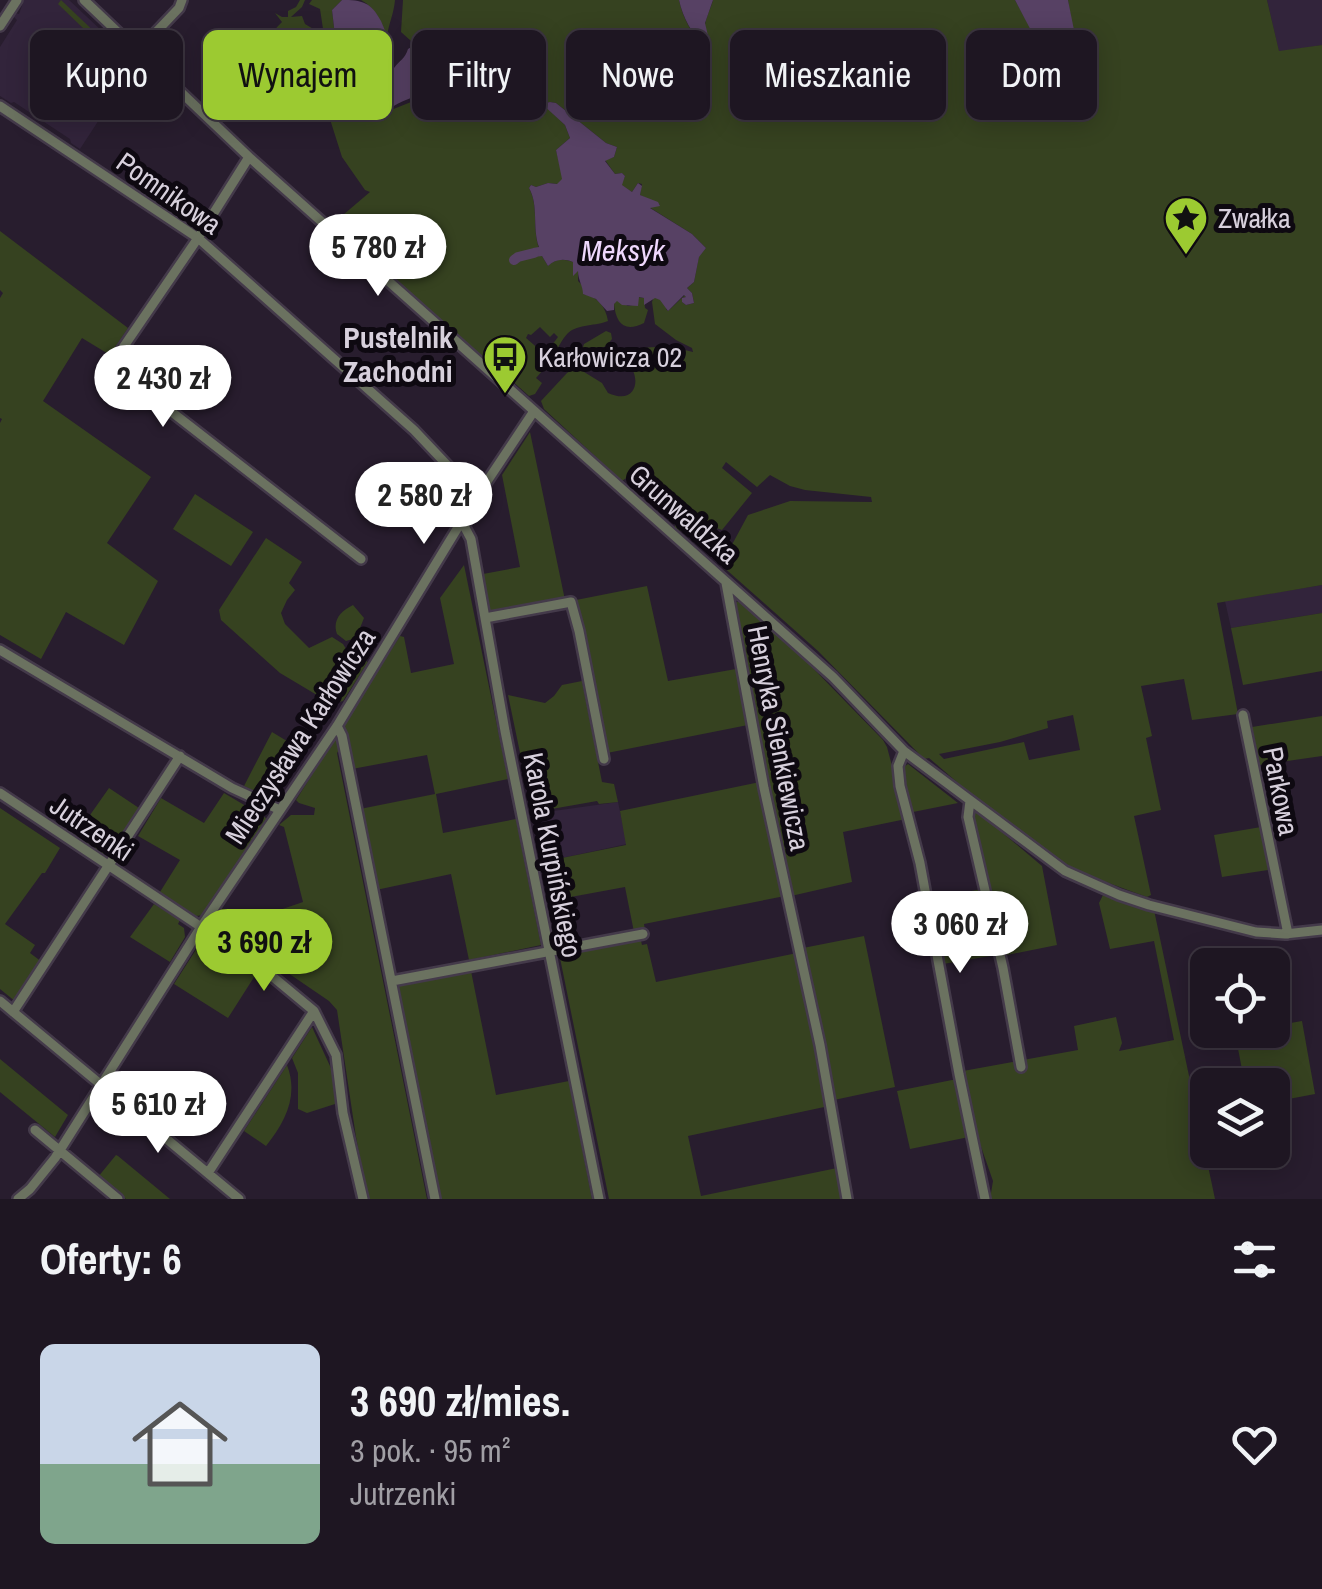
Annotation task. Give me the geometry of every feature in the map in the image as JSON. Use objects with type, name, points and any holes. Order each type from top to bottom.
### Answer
[{"type":"street","points":[[0,26],[17,0]]},
{"type":"street","name":"Grunwaldzka","points":[[84,0],[117,30]]},
{"type":"street","points":[[158,30],[182,0]]},
{"type":"street","name":"Grunwaldzka","points":[[183,93],[249,158],[834,677],[886,736],[1056,866],[1097,886],[1149,904],[1256,932],[1322,930]]},
{"type":"street","name":"Pomnikowa","points":[[0,106],[198,238],[414,430],[478,494]]},
{"type":"street","points":[[249,158],[116,362],[119,371],[360,559]]},
{"type":"street","name":"Mieczysława Karłowicza","points":[[18,1199],[60,1151],[201,927],[337,726],[478,494],[534,410]]},
{"type":"street","name":"Karola Kurpińskiego","points":[[462,522],[471,539],[548,952],[599,1199]]},
{"type":"street","name":"Henryka Sienkiewicza","points":[[725,580],[848,1199]]},
{"type":"street","points":[[485,618],[571,602],[604,759]]},
{"type":"street","points":[[0,650],[232,788],[280,810]]},
{"type":"street","name":"Parkowa","points":[[1244,715],[1288,934]]},
{"type":"street","points":[[337,726],[435,1199]]},
{"type":"street","points":[[904,751],[898,766],[900,786],[920,863],[985,1199]]},
{"type":"street","points":[[13,1012],[180,756]]},
{"type":"street","name":"Jutrzenki","points":[[0,793],[260,967],[314,1011],[336,1055],[343,1113],[363,1199]]},
{"type":"street","points":[[970,802],[968,817],[1022,1067]]},
{"type":"street","points":[[392,981],[643,934]]},
{"type":"street","points":[[0,1001],[239,1199]]},
{"type":"street","points":[[208,1174],[314,1011]]},
{"type":"street","points":[[35,1130],[118,1199]]},
{"type":"shaded area","points":[[24,0],[69,0],[101,30],[30,30],[30,113],[0,96],[0,47],[17,20],[13,16],[19,14]]},
{"type":"shaded area","points":[[1267,0],[1322,0],[1322,45],[1279,52]]},
{"type":"shaded area","points":[[41,120],[99,120],[80,149]]},
{"type":"shaded area","points":[[1322,585],[1322,613],[1231,628],[1225,601]]},
{"type":"shaded area","points":[[618,802],[627,844],[548,861],[539,813]]},
{"type":"green space","points":[[61,0],[93,30],[83,30],[58,4]]},
{"type":"green space","points":[[300,0],[305,0],[291,17],[302,16],[305,24],[315,30],[274,30],[282,22],[275,13],[288,17],[288,11]]},
{"type":"green space","points":[[312,0],[342,0],[332,10],[334,30],[323,30],[320,9],[309,4]]},
{"type":"green space","points":[[361,0],[395,0],[388,30],[384,30]]},
{"type":"green space","points":[[403,0],[679,0],[691,30],[566,30],[566,111],[556,103],[546,103],[546,30],[412,30],[412,42],[401,32]]},
{"type":"green space","points":[[713,0],[1015,0],[1032,30],[966,30],[966,120],[1097,120],[1097,30],[1073,30],[1068,0],[1267,0],[1279,51],[1322,45],[1322,585],[1217,603],[1238,714],[1192,720],[1184,679],[1141,686],[1152,736],[1146,738],[1161,810],[1134,816],[1151,895],[1147,897],[1080,871],[1020,834],[929,758],[924,759],[818,651],[721,565],[748,515],[790,501],[872,502],[871,497],[805,490],[770,475],[757,487],[726,462],[722,468],[752,493],[722,530],[697,521],[692,533],[673,529],[679,521],[629,476],[622,481],[544,409],[541,401],[576,367],[602,383],[608,393],[622,396],[631,393],[635,385],[631,368],[624,362],[615,363],[604,372],[598,360],[645,348],[693,352],[655,324],[652,302],[655,294],[672,292],[668,311],[685,295],[682,302],[694,303],[687,288],[694,282],[699,256],[706,248],[692,234],[649,207],[660,205],[640,195],[642,184],[638,183],[632,192],[621,185],[625,176],[615,174],[605,160],[614,157],[617,147],[577,120],[710,120],[710,30],[705,25]],"holes":[[[1073,715],[1080,750],[1029,760],[1024,742],[944,759],[939,754],[1000,742],[1048,728],[1047,721]]]},
{"type":"green space","points":[[412,102],[412,120],[546,120],[546,107],[565,125],[570,138],[556,150],[563,179],[558,184],[529,188],[539,248],[533,248],[534,256],[542,256],[548,266],[560,260],[573,262],[573,275],[578,270],[583,294],[600,303],[608,321],[572,330],[554,355],[552,345],[558,337],[554,333],[550,337],[540,327],[528,334],[526,338],[550,362],[536,378],[542,383],[535,394],[529,396],[498,372],[488,359],[477,354],[335,226],[370,192],[342,157],[330,120],[392,120],[392,110]]},
{"type":"green space","points":[[0,231],[128,328],[110,355],[82,338],[43,401],[151,477],[107,543],[158,581],[124,645],[66,612],[41,659],[0,635]]},
{"type":"green space","points":[[638,297],[644,298],[648,310],[644,323],[631,327],[622,324],[614,304],[617,300],[633,305]]},
{"type":"green space","points":[[606,331],[612,339],[606,346],[586,355],[581,353],[584,344]]},
{"type":"green space","points":[[530,432],[565,600],[491,615],[483,574],[520,567],[502,475]]},
{"type":"green space","points":[[195,494],[253,532],[231,566],[173,529]]},
{"type":"green space","points":[[266,538],[302,562],[289,583],[295,590],[281,613],[285,624],[309,648],[332,637],[349,654],[368,662],[343,701],[332,704],[280,673],[221,620],[219,610]]},
{"type":"green space","points":[[464,565],[508,779],[436,794],[443,833],[516,819],[541,945],[469,960],[451,874],[376,890],[360,809],[435,794],[427,755],[352,769],[345,741],[337,753],[427,1199],[368,1199],[337,1010],[269,960],[273,954],[265,915],[303,902],[284,827],[279,825],[291,815],[314,815],[315,808],[296,800],[400,636],[404,637],[411,673],[454,664],[440,598]]},
{"type":"green space","points":[[647,586],[668,681],[736,669],[748,725],[607,753],[576,600]]},
{"type":"green space","points":[[739,601],[805,660],[887,747],[906,819],[843,832],[852,882],[791,896],[741,627],[734,608]]},
{"type":"green space","points":[[353,605],[364,618],[356,638],[346,641],[337,634],[336,624],[341,613]]},
{"type":"green space","points":[[1322,613],[1322,671],[1243,685],[1231,628]]},
{"type":"green space","points":[[582,681],[602,782],[614,784],[618,802],[597,801],[533,815],[508,695],[545,703],[562,685]]},
{"type":"green space","points":[[1322,716],[1322,756],[1260,765],[1252,727]]},
{"type":"green space","points":[[272,732],[305,752],[276,796],[269,798],[244,786]]},
{"type":"green space","points":[[908,764],[958,803],[913,812],[901,769]]},
{"type":"green space","points":[[760,782],[785,896],[644,924],[645,930],[634,932],[625,887],[549,901],[542,862],[626,845],[620,811]]},
{"type":"green space","points":[[109,788],[142,810],[110,858],[76,835]]},
{"type":"green space","points":[[224,793],[266,818],[267,823],[204,915],[196,916],[160,892],[180,860],[138,836],[161,798],[204,823]]},
{"type":"green space","points":[[0,808],[60,848],[5,924],[35,945],[30,953],[42,962],[16,1002],[0,989]]},
{"type":"green space","points":[[978,812],[1042,866],[1057,945],[1002,956],[973,820]]},
{"type":"green space","points":[[1261,827],[1268,870],[1222,877],[1214,835]]},
{"type":"green space","points":[[981,889],[992,933],[985,945],[953,935],[933,899]]},
{"type":"green space","points":[[1104,893],[1154,910],[1190,1081],[1190,1168],[1208,1168],[1215,1199],[990,1199],[993,1181],[963,1071],[1078,1050],[1074,1026],[1116,1017],[1122,1043],[1119,1051],[1174,1040],[1154,941],[1110,949],[1099,903]]},
{"type":"green space","points":[[154,904],[180,920],[178,924],[184,928],[185,937],[170,962],[130,937]]},
{"type":"green space","points":[[864,936],[895,1087],[834,1100],[803,948]]},
{"type":"green space","points":[[640,937],[642,945],[647,944],[656,982],[797,953],[829,1106],[688,1136],[701,1196],[837,1168],[844,1199],[609,1199],[559,953]]},
{"type":"green space","points":[[953,941],[996,955],[943,964],[942,949]]},
{"type":"green space","points":[[209,943],[256,974],[228,1018],[174,984],[199,945]]},
{"type":"green space","points":[[471,971],[496,1095],[569,1081],[592,1199],[439,1199],[396,986]]},
{"type":"green space","points":[[1302,1021],[1315,1094],[1290,1099],[1290,1068],[1242,1068],[1238,1048],[1290,1048],[1290,1023]]},
{"type":"green space","points":[[312,1027],[336,1079],[335,1104],[307,1113],[298,1109],[298,1073],[292,1058]]},
{"type":"green space","points":[[0,1059],[68,1115],[55,1137],[0,1092]]},
{"type":"green space","points":[[287,1065],[291,1098],[279,1128],[266,1146],[244,1131]]},
{"type":"green space","points":[[957,1079],[969,1137],[910,1149],[897,1091]]},
{"type":"green space","points":[[116,1155],[170,1199],[126,1199],[98,1177]]},
{"type":"water","points":[[342,0],[360,2],[374,10],[385,30],[334,30],[332,10]]},
{"type":"water","points":[[679,0],[713,0],[705,23],[707,30],[691,30]]},
{"type":"water","points":[[1015,0],[1068,0],[1074,30],[1031,30]]},
{"type":"water","points":[[412,47],[412,98],[392,108],[392,71]]},
{"type":"water","name":"Meksyk","points":[[546,103],[556,103],[566,111],[566,120],[577,120],[617,147],[614,157],[605,161],[615,174],[625,176],[622,185],[632,192],[638,183],[642,186],[640,195],[660,206],[650,208],[692,234],[706,248],[699,257],[694,282],[687,288],[694,303],[682,302],[684,295],[668,311],[660,300],[655,298],[644,305],[644,298],[639,297],[638,306],[617,301],[614,310],[607,311],[596,299],[583,294],[578,271],[573,276],[573,262],[560,260],[548,266],[542,256],[534,257],[533,248],[539,247],[529,188],[557,184],[562,179],[556,150],[570,138],[565,125],[546,108]]},
{"type":"waterway","points":[[514,260],[534,253]]},
{"type":"place","name":"Zwałka","points":[[1186,256]]},
{"type":"place","name":"Karłowicza 02","points":[[505,395]]},
{"type":"district","name":"Pustelnik Zachodni","points":[[398,355]]}]
